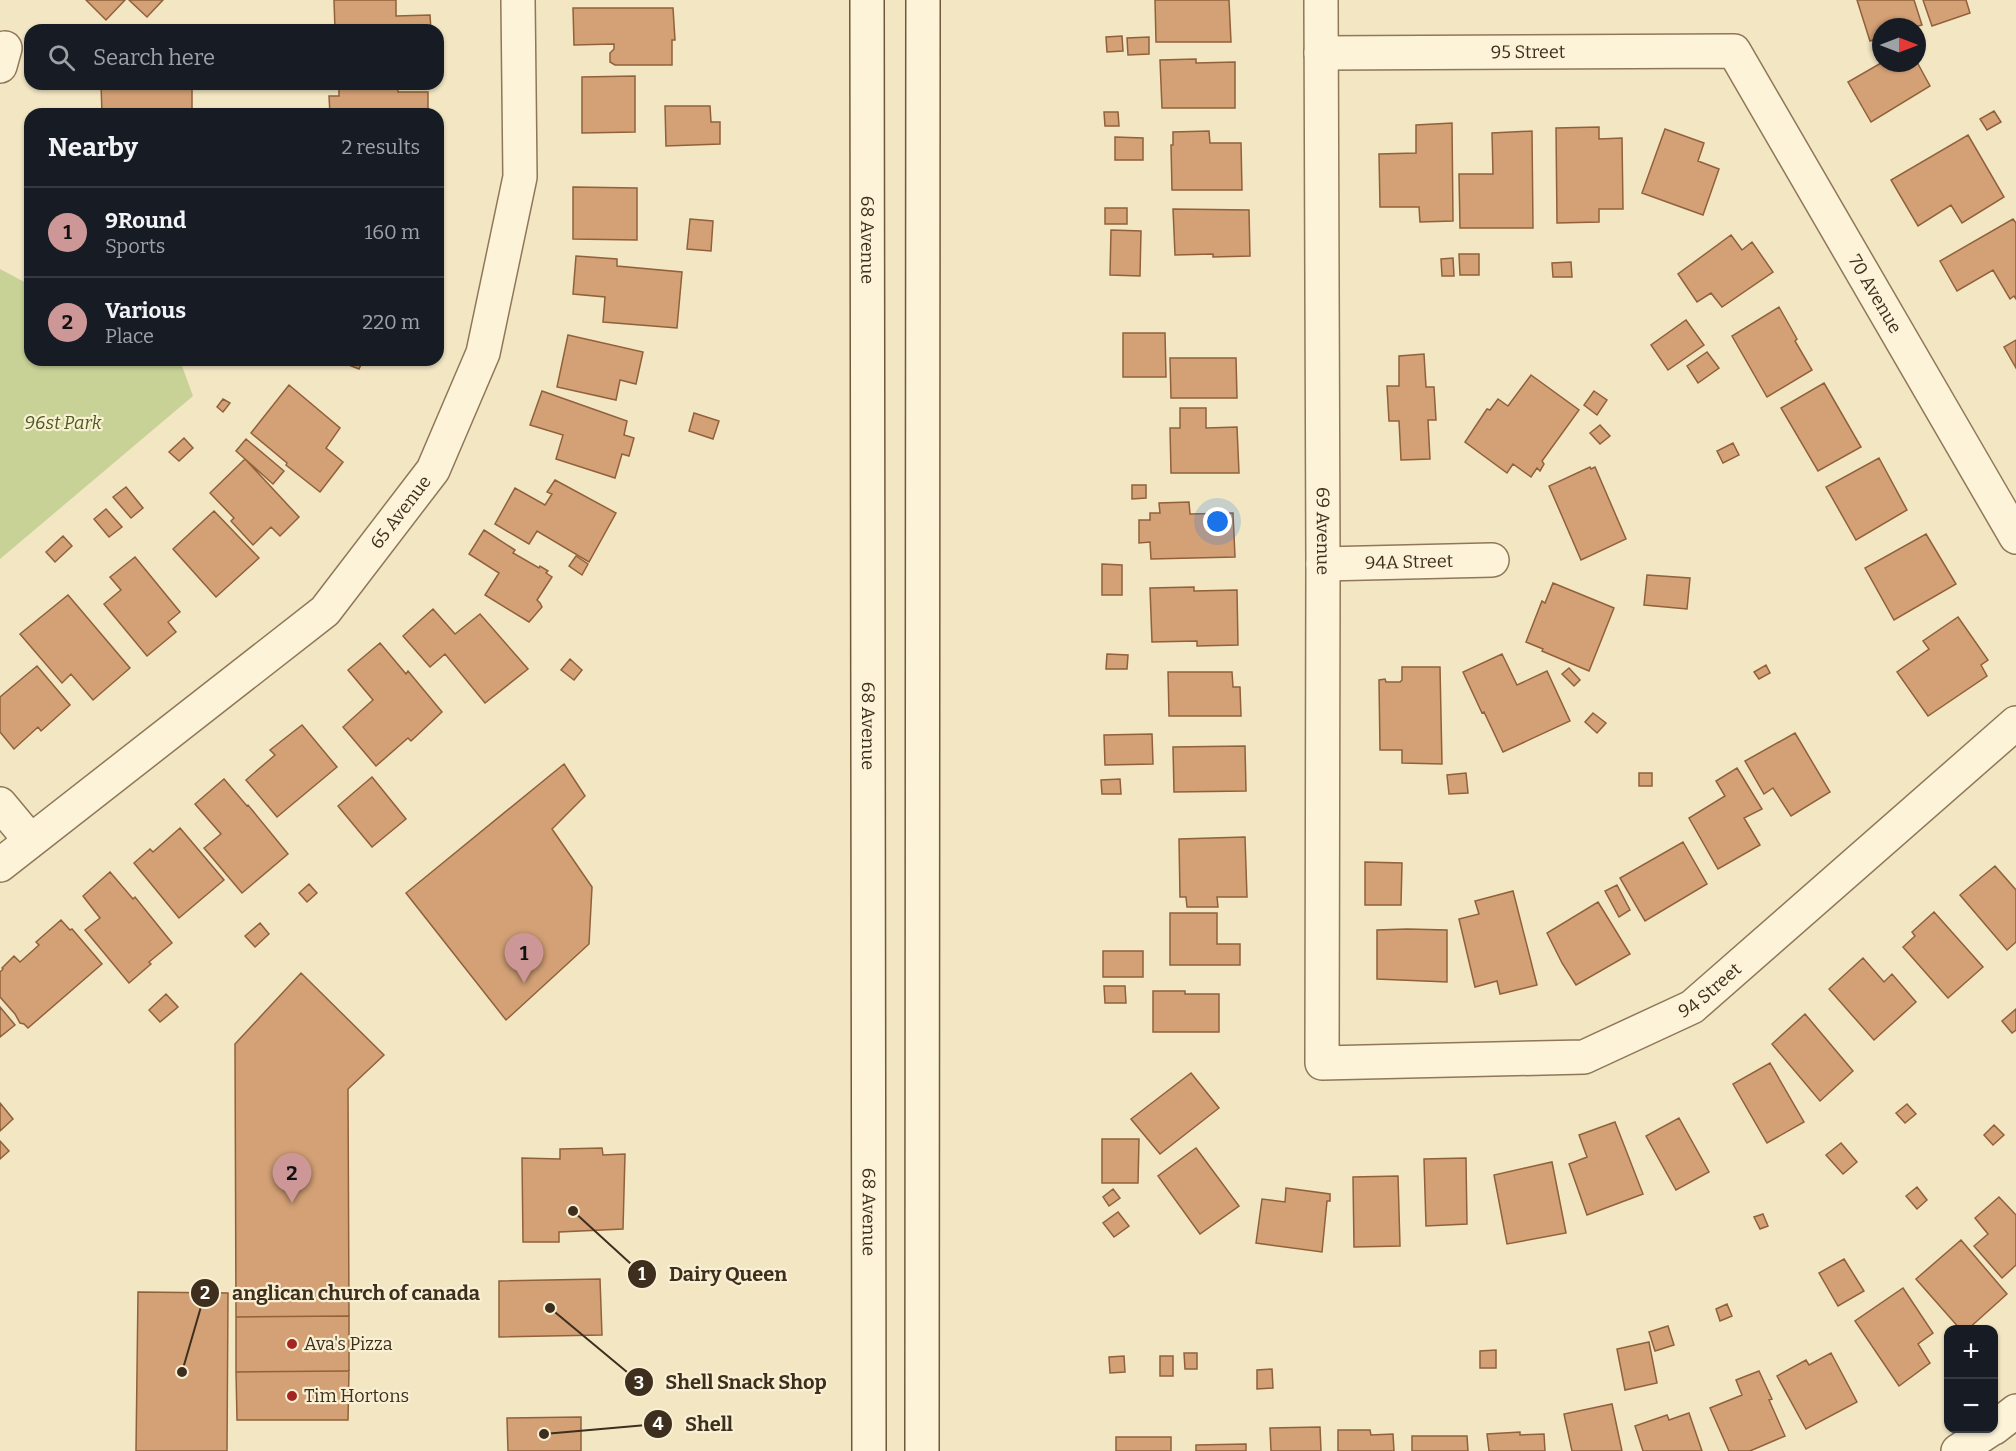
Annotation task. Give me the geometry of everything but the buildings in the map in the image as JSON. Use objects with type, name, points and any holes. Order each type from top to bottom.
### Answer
[{"type":"street","name":"65 Avenue","points":[[0,865],[325,611],[433,470],[483,353],[520,177],[518,0]]},
{"type":"street","name":"68 Avenue","points":[[867,0],[869,1451]]},
{"type":"street","points":[[922,1451],[923,0]]},
{"type":"street","name":"69 Avenue","points":[[1321,0],[1322,1064]]},
{"type":"street","name":"95 Street","points":[[1321,53],[1734,51]]},
{"type":"street","name":"70 Avenue","points":[[1734,51],[2016,537]]},
{"type":"street","name":"94A Street","points":[[1323,564],[1492,560]]},
{"type":"street","name":"94 Street","points":[[1322,1064],[1584,1057],[1692,1007],[2016,723]]},
{"type":"street","points":[[0,804],[30,840]]},
{"type":"street","points":[[1998,1425],[2016,1412]]},
{"type":"street","points":[[1958,1451],[1985,1433]]},
{"type":"green space","name":"96st Park","points":[[0,269],[24,282],[24,366],[182,366],[193,396],[0,559]]},
{"type":"place","name":"9Round","points":[[524,983]]},
{"type":"place","name":"Various","points":[[292,1203]]},
{"type":"place","name":"Dairy Queen","points":[[573,1211]]},
{"type":"place","name":"Shell Snack Shop","points":[[550,1308]]},
{"type":"place","name":"Ava's Pizza","points":[[292,1344]]},
{"type":"place","name":"anglican church of canada","points":[[182,1372]]},
{"type":"place","name":"Tim Hortons","points":[[292,1396]]},
{"type":"place","name":"Shell","points":[[544,1434]]}]
